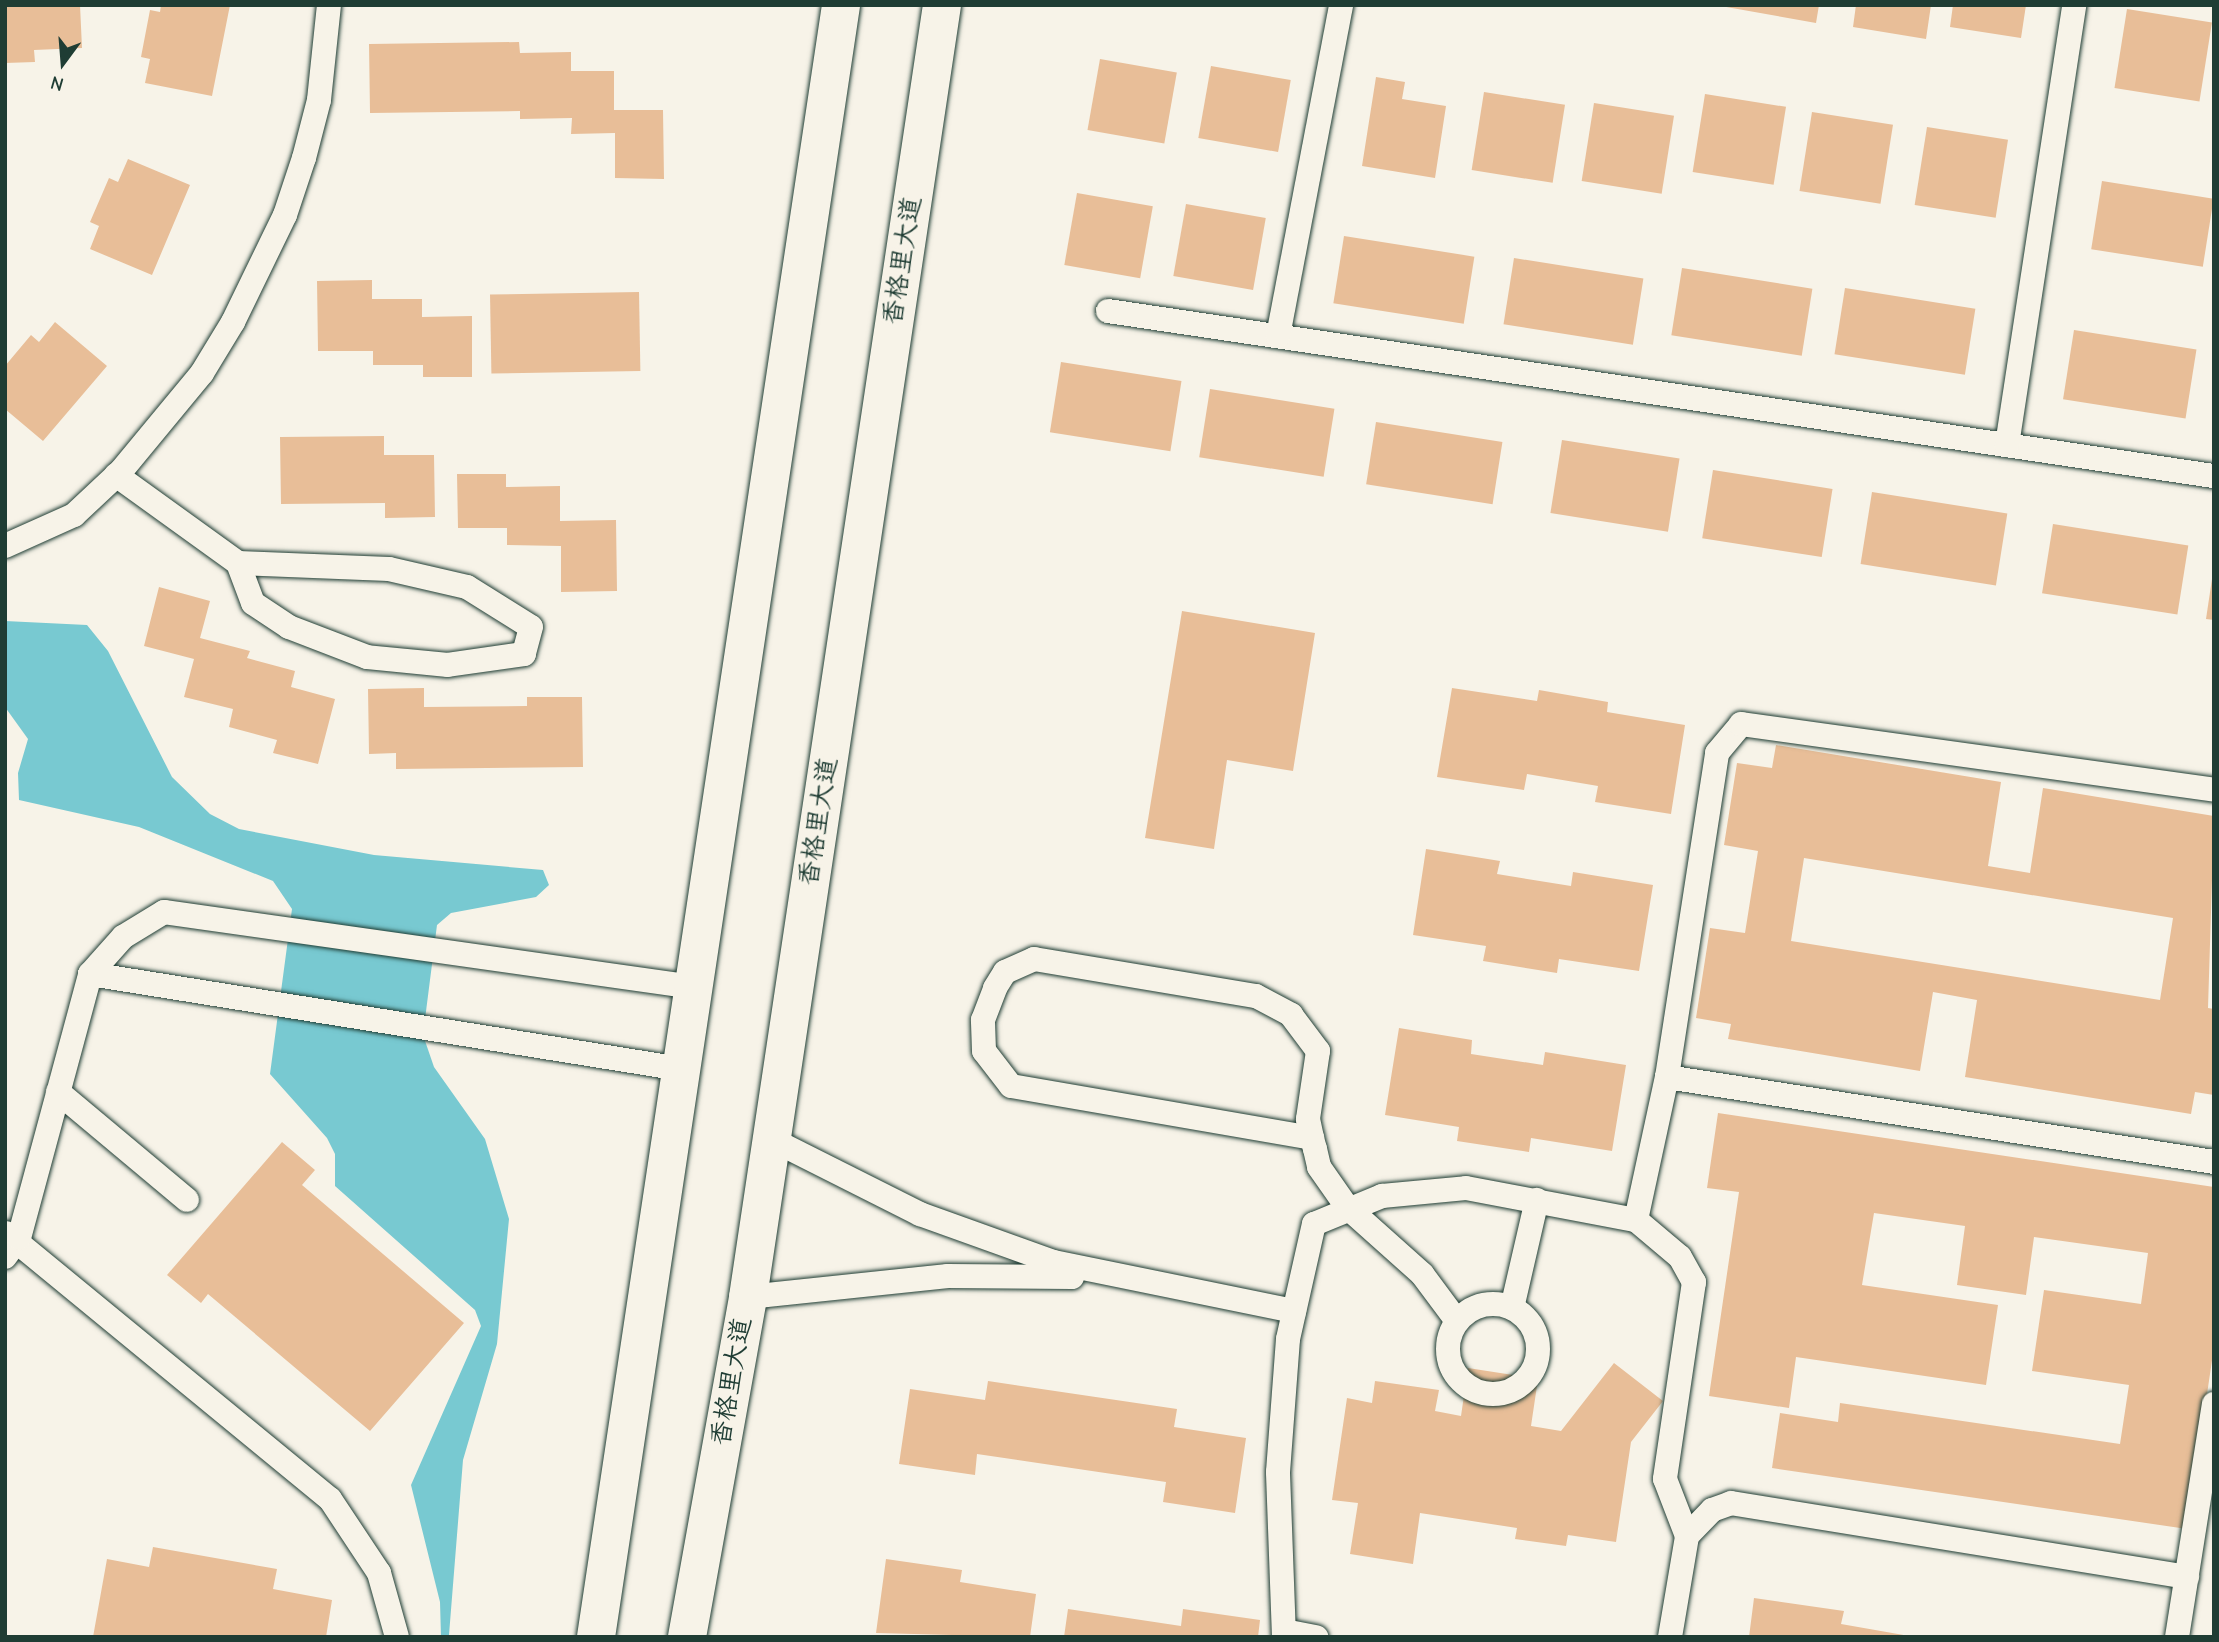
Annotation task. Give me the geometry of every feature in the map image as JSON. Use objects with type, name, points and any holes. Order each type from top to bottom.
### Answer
[{"type":"main road","points":[[596,1637],[841,5]]},
{"type":"main road","name":"香格里大道","points":[[687,1637],[748,1297],[942,5]]},
{"type":"lane","points":[[5,546],[74,515],[116,475],[202,373],[261,269],[304,158],[319,100],[329,5]]},
{"type":"lane","points":[[1278,336],[1341,5]]},
{"type":"lane","points":[[2007,445],[2074,5]]},
{"type":"lane","points":[[1108,310],[2214,476]]},
{"type":"lane","points":[[116,475],[238,563],[428,575],[467,587],[531,627],[524,654],[448,665],[367,657],[289,627],[253,604],[238,563]]},
{"type":"lane","points":[[1636,1220],[1667,1077],[1717,753],[1741,724],[2214,790]]},
{"type":"lane","points":[[397,1637],[379,1573],[330,1499],[10,1243],[58,1092],[90,974],[123,937],[164,912],[693,987]]},
{"type":"lane","points":[[1312,1138],[1011,1086],[990,1065],[983,1043],[995,988],[1005,972],[1034,959],[1274,1003],[1306,1031],[1318,1051],[1308,1119],[1319,1167],[1347,1207],[1422,1274],[1457,1321]]},
{"type":"lane","points":[[90,974],[681,1069]]},
{"type":"lane","points":[[1667,1077],[2214,1162]]},
{"type":"lane","points":[[58,1092],[187,1200]]},
{"type":"lane","points":[[771,1139],[920,1214],[1122,1280],[1294,1311]]},
{"type":"lane","points":[[1316,1637],[1284,1634],[1278,1472],[1294,1311],[1314,1224],[1347,1207],[1423,1189],[1465,1188],[1636,1220],[1680,1257],[1694,1282],[1665,1479],[1687,1536],[1670,1637]]},
{"type":"lane","points":[[1512,1308],[1537,1200]]},
{"type":"lane","points":[[748,1297],[948,1276],[1122,1280]]},
{"type":"lane","points":[[1473,1308],[1512,1308],[1528,1320],[1538,1357],[1517,1388],[1500,1394],[1481,1393],[1452,1370],[1447,1349],[1457,1321],[1473,1308]]},
{"type":"lane","points":[[2177,1637],[2214,1404]]},
{"type":"lane","points":[[1687,1536],[1712,1510],[1731,1503],[2187,1577]]},
{"type":"water","points":[[5,621],[87,625],[108,651],[172,777],[210,814],[239,829],[374,855],[543,870],[549,885],[536,897],[451,913],[437,925],[423,1035],[434,1067],[485,1139],[509,1219],[497,1344],[463,1460],[449,1635],[441,1637],[440,1602],[411,1485],[481,1326],[475,1310],[335,1186],[335,1154],[327,1138],[270,1074],[292,909],[273,881],[139,827],[19,800],[18,773],[28,739],[5,707]]},
{"type":"building","points":[[5,5],[80,5],[82,48],[34,50],[35,62],[5,63]]},
{"type":"building","points":[[161,5],[230,5],[212,96],[145,83],[150,59],[141,57],[150,10],[160,12]]},
{"type":"building","points":[[1715,5],[1819,5],[1816,23]]},
{"type":"building","points":[[1856,5],[1931,5],[1926,39],[1853,27]]},
{"type":"building","points":[[1953,5],[2026,5],[2021,38],[1950,27]]},
{"type":"building","points":[[2127,9],[2212,22],[2199,101],[2114,88]]},
{"type":"building","points":[[519,42],[520,53],[571,52],[571,71],[614,71],[614,110],[663,110],[664,179],[615,178],[615,133],[571,134],[572,118],[520,119],[520,111],[370,113],[369,44]]},
{"type":"building","points":[[1100,59],[1177,73],[1164,143],[1087,130]]},
{"type":"building","points":[[1211,66],[1291,80],[1278,152],[1198,138]]},
{"type":"building","points":[[1376,77],[1405,82],[1402,99],[1446,106],[1435,178],[1362,166]]},
{"type":"building","points":[[1484,92],[1565,105],[1553,183],[1472,170]]},
{"type":"building","points":[[1705,94],[1786,107],[1774,185],[1693,172]]},
{"type":"building","points":[[1594,103],[1674,116],[1662,194],[1582,181]]},
{"type":"building","points":[[1812,112],[1893,125],[1880,204],[1799,191]]},
{"type":"building","points":[[1927,127],[2008,140],[1996,218],[1915,205]]},
{"type":"building","points":[[128,159],[190,185],[152,275],[90,249],[99,226],[90,222],[109,178],[118,182]]},
{"type":"building","points":[[2102,181],[2214,199],[2203,267],[2091,249]]},
{"type":"building","points":[[1077,193],[1153,206],[1140,278],[1064,265]]},
{"type":"building","points":[[1186,204],[1266,218],[1253,290],[1173,276]]},
{"type":"building","points":[[1344,236],[1474,257],[1464,324],[1333,303]]},
{"type":"building","points":[[1514,258],[1643,278],[1633,345],[1504,324]]},
{"type":"building","points":[[1682,268],[1812,289],[1802,356],[1671,335]]},
{"type":"building","points":[[372,280],[372,299],[422,299],[422,317],[472,316],[472,377],[423,377],[423,365],[373,365],[373,351],[318,351],[317,281]]},
{"type":"building","points":[[1845,288],[1975,309],[1965,375],[1835,354]]},
{"type":"building","points":[[639,292],[640,371],[491,374],[490,295]]},
{"type":"building","points":[[55,322],[107,366],[43,441],[5,409],[5,366],[31,335],[39,342]]},
{"type":"building","points":[[2074,330],[2196,349],[2186,419],[2063,399]]},
{"type":"building","points":[[1061,362],[1181,381],[1170,451],[1050,432]]},
{"type":"building","points":[[1210,389],[1334,409],[1324,477],[1199,457]]},
{"type":"building","points":[[1376,422],[1502,442],[1493,504],[1366,484]]},
{"type":"building","points":[[384,436],[384,455],[434,455],[435,517],[385,518],[385,503],[281,504],[280,437]]},
{"type":"building","points":[[1562,440],[1680,459],[1668,532],[1550,513]]},
{"type":"building","points":[[1713,470],[1833,489],[1822,557],[1702,538]]},
{"type":"building","points":[[457,474],[506,474],[506,487],[560,486],[560,521],[616,520],[617,591],[561,592],[561,546],[507,545],[507,528],[458,528]]},
{"type":"building","points":[[1872,492],[2007,513],[1996,586],[1861,564]]},
{"type":"building","points":[[2053,524],[2188,545],[2177,615],[2042,593]]},
{"type":"building","points":[[2214,579],[2214,620],[2206,619]]},
{"type":"building","points":[[159,587],[210,601],[200,638],[250,651],[247,658],[295,671],[291,687],[335,699],[318,764],[273,753],[277,740],[229,727],[233,709],[184,697],[194,659],[144,646]]},
{"type":"building","points":[[1182,611],[1315,633],[1293,771],[1227,760],[1214,849],[1145,838]]},
{"type":"building","points":[[424,688],[424,707],[527,706],[527,697],[582,697],[583,767],[396,769],[396,753],[369,754],[368,689]]},
{"type":"building","points":[[1452,688],[1537,701],[1539,690],[1608,702],[1607,712],[1685,725],[1671,814],[1595,802],[1598,786],[1527,774],[1524,790],[1437,777]]},
{"type":"building","points":[[1776,745],[2001,782],[1988,866],[2030,873],[2043,788],[2214,816],[2208,1008],[2214,1009],[2214,1095],[2195,1092],[2191,1114],[1965,1077],[1977,1000],[1933,992],[1920,1071],[1728,1039],[1731,1024],[1696,1018],[1710,928],[1745,933],[1758,851],[1724,845],[1737,763],[1772,768]],"holes":[[[1804,858],[2173,918],[2160,1000],[1791,941]]]},
{"type":"building","points":[[1426,849],[1500,861],[1497,874],[1571,886],[1573,872],[1653,885],[1639,971],[1559,959],[1557,973],[1483,961],[1486,946],[1413,935]]},
{"type":"building","points":[[1399,1028],[1472,1040],[1471,1054],[1543,1065],[1545,1052],[1626,1065],[1612,1151],[1531,1138],[1529,1152],[1457,1141],[1459,1127],[1385,1115]]},
{"type":"building","points":[[1718,1113],[2214,1187],[2214,1347],[2187,1529],[1772,1468],[1780,1413],[1838,1422],[1840,1403],[2120,1444],[2129,1385],[2032,1371],[2044,1290],[2141,1304],[2148,1253],[2034,1237],[2026,1295],[1957,1285],[1965,1226],[1874,1213],[1862,1285],[1998,1305],[1986,1385],[1796,1357],[1789,1408],[1709,1396],[1739,1192],[1707,1188]]},
{"type":"building","points":[[282,1142],[315,1170],[302,1185],[464,1323],[370,1431],[208,1294],[201,1303],[167,1275]]},
{"type":"building","points":[[1614,1363],[1663,1401],[1631,1442],[1616,1542],[1568,1535],[1566,1546],[1515,1539],[1517,1528],[1420,1513],[1413,1564],[1350,1554],[1358,1503],[1332,1500],[1347,1398],[1372,1403],[1375,1381],[1439,1390],[1435,1411],[1461,1416],[1468,1368],[1538,1379],[1531,1426],[1561,1431]]},
{"type":"building","points":[[988,1381],[1177,1409],[1174,1427],[1246,1438],[1235,1513],[1163,1502],[1166,1482],[977,1454],[975,1475],[899,1464],[910,1389],[985,1400]]},
{"type":"building","points":[[153,1547],[277,1569],[273,1589],[332,1600],[326,1637],[93,1637],[107,1559],[149,1567]]},
{"type":"building","points":[[886,1559],[962,1570],[960,1582],[1036,1594],[1030,1637],[876,1633]]},
{"type":"building","points":[[1754,1598],[1844,1611],[1841,1624],[1915,1637],[1749,1637]]},
{"type":"building","points":[[1068,1609],[1181,1626],[1183,1609],[1260,1620],[1258,1637],[1064,1637]]}]
